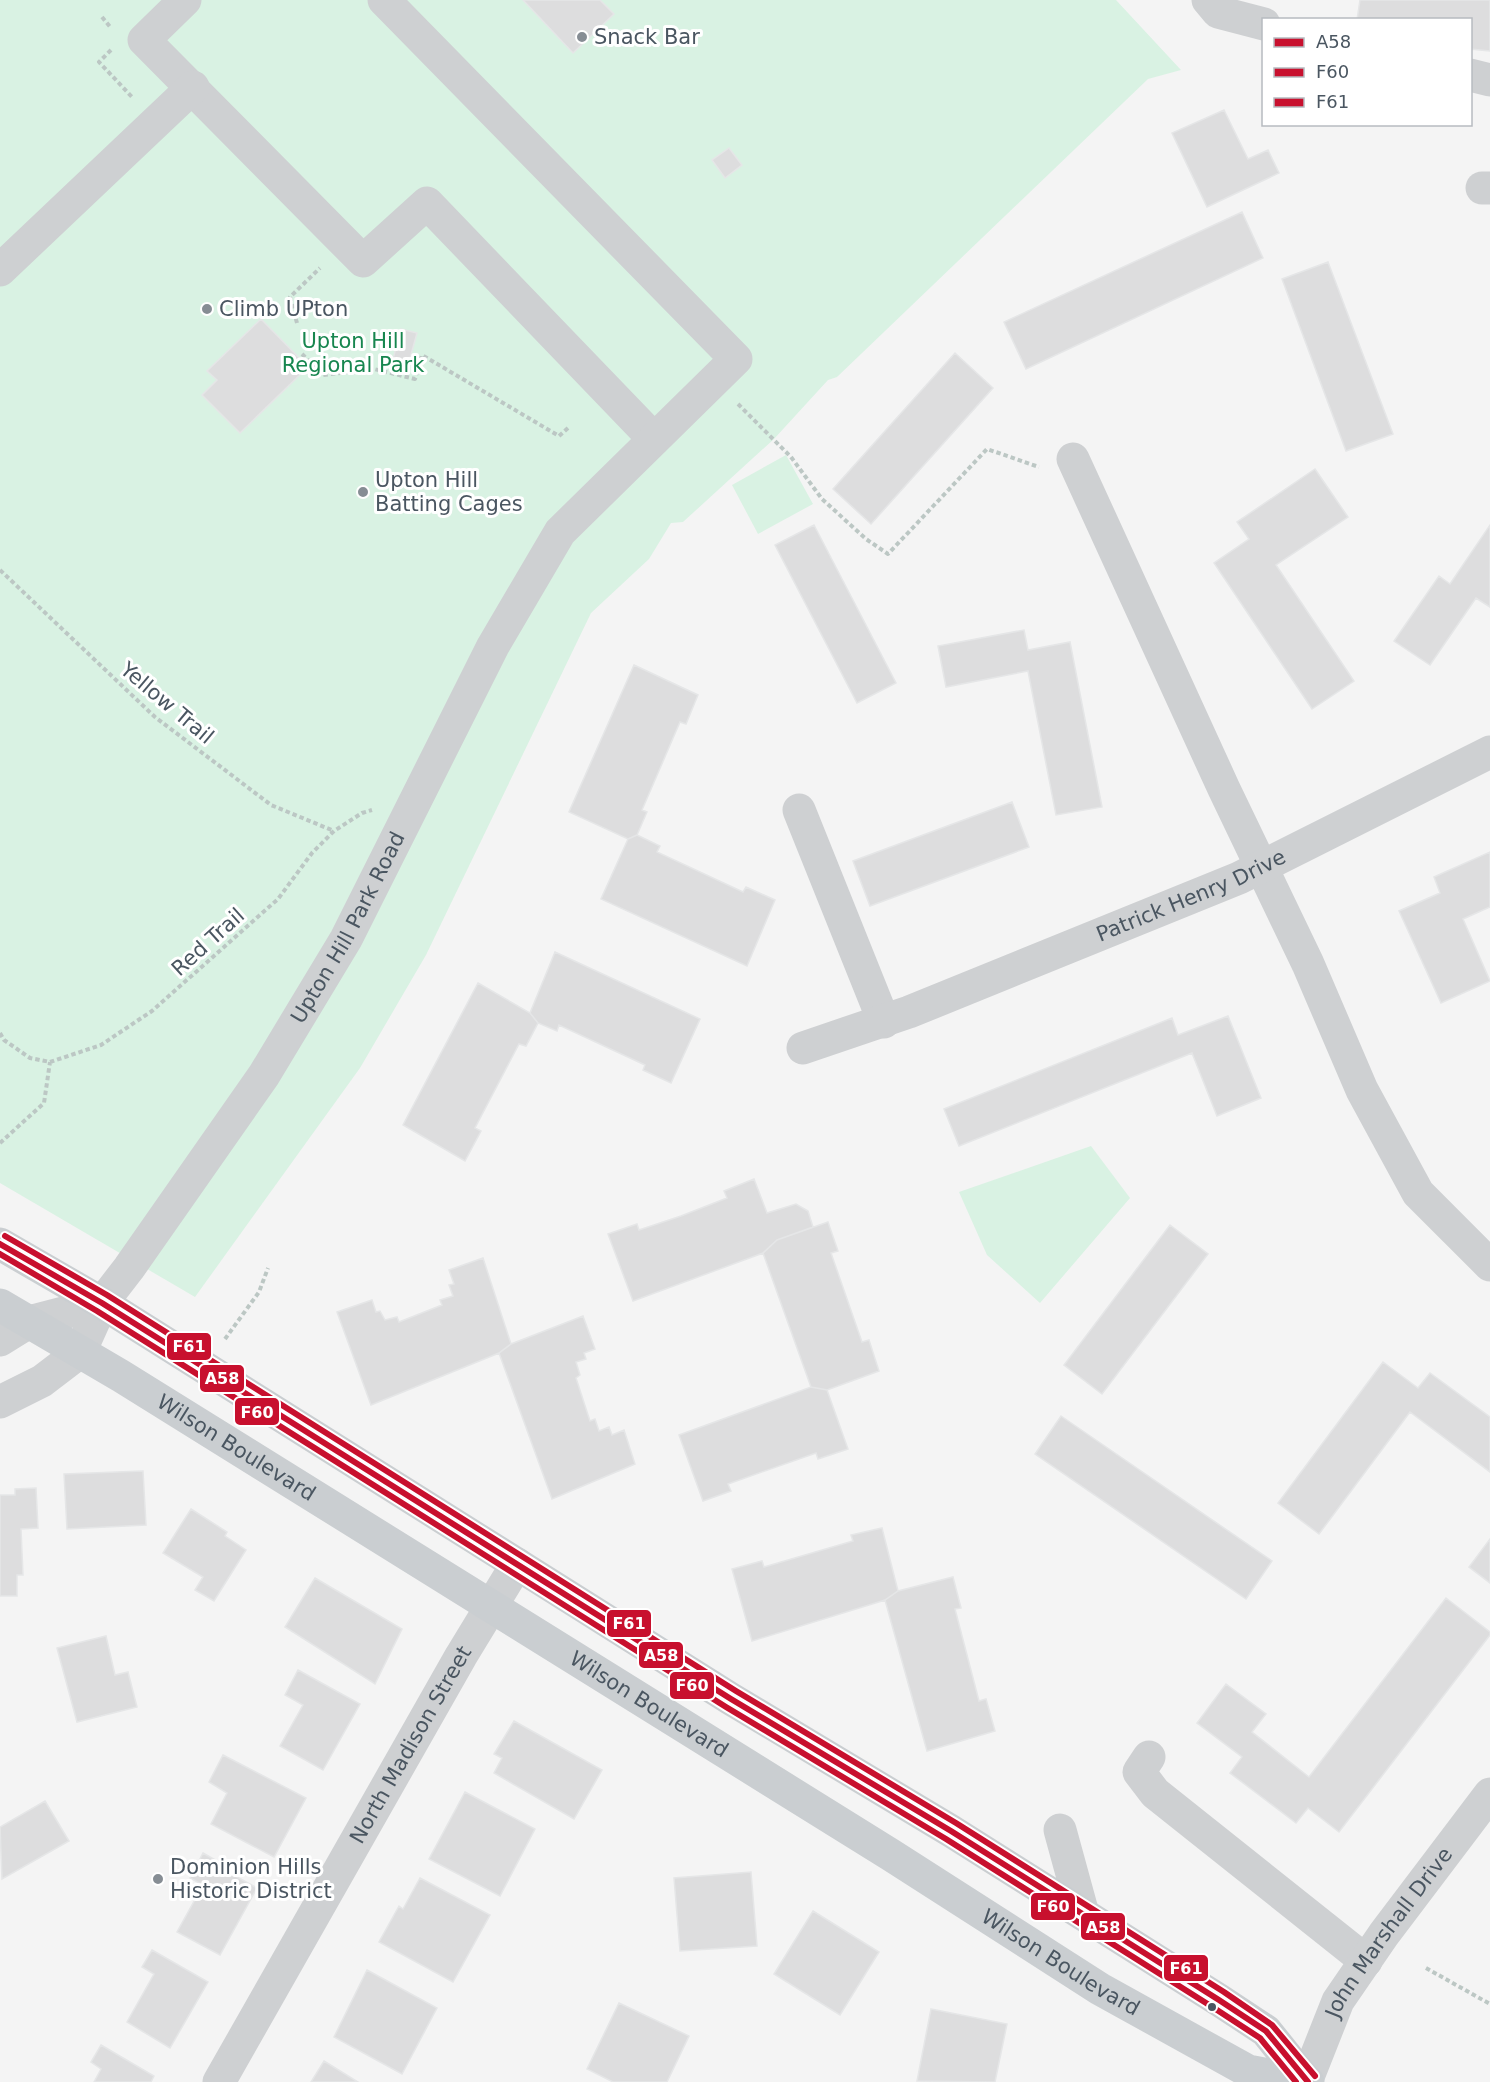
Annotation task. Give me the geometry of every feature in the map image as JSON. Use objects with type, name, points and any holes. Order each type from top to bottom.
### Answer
[{"type":"main road","points":[[0,1244],[102,1303],[731,1699],[1083,1914],[1266,2031],[1307,2082]]},
{"type":"main road","name":"Wilson Boulevard","points":[[0,1305],[80,1352],[891,1855],[1100,1989],[1248,2071],[1307,2082]]},
{"type":"street","points":[[185,0],[144,40],[363,261],[427,203],[654,439]]},
{"type":"street","name":"Upton Hill Park Road","points":[[102,1303],[264,1075],[346,939],[493,646],[560,532],[736,359],[384,0]]},
{"type":"street","points":[[1208,0],[1218,12],[1262,24]]},
{"type":"street","points":[[1472,76],[1490,80]]},
{"type":"street","points":[[0,270],[193,87]]},
{"type":"street","points":[[1073,459],[1261,868],[1308,964],[1362,1090],[1418,1193],[1490,1264]]},
{"type":"street","name":"Patrick Henry Drive","points":[[803,1048],[884,1022],[1043,960],[1261,868],[1490,752]]},
{"type":"street","points":[[799,810],[884,1022]]},
{"type":"street","points":[[0,1340],[29,1322],[102,1303]]},
{"type":"street","points":[[0,1402],[42,1381],[80,1352],[102,1303]]},
{"type":"street","name":"North Madison Street","points":[[219,2082],[517,1564]]},
{"type":"street","points":[[1149,1757],[1139,1772],[1155,1793],[1366,1960]]},
{"type":"street","name":"John Marshall Drive","points":[[1307,2082],[1332,2013],[1366,1960],[1490,1794]]},
{"type":"street","points":[[1060,1830],[1083,1914]]},
{"type":"path","points":[[102,17],[115,32]]},
{"type":"path","points":[[115,47],[99,62],[155,121]]},
{"type":"path","points":[[297,322],[290,297],[308,279]]},
{"type":"path","points":[[302,354],[323,375],[375,369],[415,379],[422,355],[559,435],[569,427]]},
{"type":"path","points":[[714,381],[780,445],[841,518],[888,554],[987,449],[1048,471],[1073,459]]},
{"type":"path","name":"Yellow Trail","points":[[0,570],[155,717],[271,805],[334,831]]},
{"type":"path","name":"Red Trail","points":[[50,1062],[101,1045],[152,1011],[278,899],[312,853],[334,831],[362,813],[420,795]]},
{"type":"path","points":[[0,1033],[4,1040],[30,1058],[50,1062],[44,1103],[0,1143]]},
{"type":"path","points":[[228,1334],[259,1292],[268,1268]]},
{"type":"path","points":[[1426,1968],[1490,2004]]},
{"type":"green space","name":"Upton Hill Regional Park","points":[[0,0],[1116,0],[1181,70],[1148,79],[837,377],[828,380],[774,439],[683,522],[671,523],[649,559],[591,613],[426,955],[360,1068],[195,1297],[0,1183]]},
{"type":"green space","points":[[786,455],[813,504],[758,534],[732,485]]},
{"type":"green space","points":[[1091,1146],[1130,1198],[1040,1303],[987,1255],[959,1192]]},
{"type":"building","points":[[523,0],[600,0],[614,14],[573,53]]},
{"type":"building","points":[[1360,0],[1490,0],[1490,51],[1472,49],[1472,18],[1357,18]]},
{"type":"building","points":[[1224,110],[1248,159],[1268,150],[1279,173],[1207,207],[1172,133]]},
{"type":"building","points":[[729,148],[742,165],[725,178],[712,160]]},
{"type":"building","points":[[1242,212],[1263,258],[1026,369],[1004,322]]},
{"type":"building","points":[[1328,262],[1393,434],[1346,451],[1282,279]]},
{"type":"building","points":[[261,319],[308,367],[240,433],[202,395],[217,380],[207,371]]},
{"type":"building","points":[[401,329],[417,333],[409,362],[393,359]]},
{"type":"building","points":[[955,353],[993,388],[871,524],[833,489]]},
{"type":"building","points":[[1315,469],[1348,517],[1276,565],[1354,681],[1312,709],[1214,563],[1249,539],[1237,522]]},
{"type":"building","points":[[814,525],[896,683],[857,703],[775,545]]},
{"type":"building","points":[[1490,525],[1490,607],[1476,598],[1430,665],[1394,641],[1439,576],[1450,584]]},
{"type":"building","points":[[1024,630],[1028,650],[1070,642],[1102,807],[1056,815],[1028,671],[946,687],[938,646]]},
{"type":"building","points":[[634,665],[698,695],[686,724],[680,722],[642,810],[647,812],[637,835],[628,839],[569,812]]},
{"type":"building","points":[[1012,802],[1029,847],[870,906],[853,861]]},
{"type":"building","points":[[637,835],[660,846],[657,852],[743,892],[746,887],[775,900],[747,966],[601,899],[628,839]]},
{"type":"building","points":[[1490,852],[1490,907],[1463,919],[1490,981],[1441,1003],[1399,911],[1440,893],[1434,877]]},
{"type":"building","points":[[555,952],[700,1019],[671,1083],[643,1070],[645,1065],[559,1025],[557,1031],[538,1023],[530,1013]]},
{"type":"building","points":[[478,983],[530,1013],[538,1023],[526,1046],[519,1044],[475,1128],[481,1131],[465,1161],[403,1125]]},
{"type":"building","points":[[1228,1016],[1261,1098],[1217,1116],[1192,1053],[959,1146],[944,1109],[1172,1018],[1178,1035]]},
{"type":"building","points":[[754,1179],[767,1213],[796,1204],[808,1211],[813,1227],[777,1240],[763,1253],[633,1301],[608,1234],[637,1224],[639,1230],[681,1216],[727,1198],[724,1191]]},
{"type":"building","points":[[828,1222],[838,1251],[831,1253],[862,1342],[869,1340],[879,1371],[827,1390],[811,1387],[763,1253],[777,1240]]},
{"type":"building","points":[[1170,1225],[1208,1254],[1102,1394],[1064,1365]]},
{"type":"building","points":[[483,1258],[511,1344],[499,1353],[371,1405],[337,1312],[372,1300],[376,1312],[380,1311],[385,1320],[397,1317],[399,1322],[442,1305],[440,1300],[453,1296],[449,1285],[454,1284],[449,1270]]},
{"type":"building","points":[[583,1316],[595,1349],[584,1353],[586,1359],[576,1362],[580,1375],[576,1378],[590,1421],[595,1419],[599,1431],[609,1427],[612,1435],[624,1430],[635,1464],[552,1499],[499,1353],[511,1344]]},
{"type":"building","points":[[1383,1362],[1418,1388],[1430,1373],[1490,1417],[1490,1472],[1410,1412],[1319,1534],[1278,1503]]},
{"type":"building","points":[[811,1387],[827,1390],[848,1449],[818,1459],[816,1453],[728,1484],[731,1491],[703,1501],[679,1435]]},
{"type":"building","points":[[1061,1416],[1272,1561],[1246,1599],[1035,1454]]},
{"type":"building","points":[[143,1471],[146,1525],[67,1529],[64,1474]]},
{"type":"building","points":[[36,1488],[38,1528],[21,1529],[23,1575],[17,1575],[17,1596],[0,1596],[0,1495],[15,1495],[15,1489]]},
{"type":"building","points":[[191,1509],[227,1532],[225,1536],[246,1550],[214,1601],[195,1590],[203,1577],[163,1553]]},
{"type":"building","points":[[882,1528],[898,1591],[885,1600],[752,1641],[732,1569],[762,1561],[764,1567],[853,1541],[851,1535]]},
{"type":"building","points":[[1490,1539],[1490,1583],[1469,1567]]},
{"type":"building","points":[[953,1577],[961,1608],[955,1609],[979,1701],[986,1699],[995,1731],[927,1751],[885,1600],[898,1591]]},
{"type":"building","points":[[315,1578],[402,1629],[375,1684],[285,1627]]},
{"type":"building","points":[[1446,1598],[1490,1632],[1490,1635],[1339,1832],[1308,1808],[1296,1823],[1230,1773],[1242,1757],[1197,1723],[1226,1684],[1266,1714],[1252,1732],[1309,1777]]},
{"type":"building","points":[[106,1636],[115,1675],[128,1672],[137,1707],[77,1722],[57,1648]]},
{"type":"building","points":[[298,1670],[360,1704],[323,1770],[280,1746],[303,1705],[285,1695]]},
{"type":"building","points":[[514,1721],[602,1770],[574,1819],[494,1773],[502,1758],[494,1754]]},
{"type":"building","points":[[223,1755],[306,1798],[274,1857],[211,1824],[227,1793],[209,1782]]},
{"type":"building","points":[[465,1792],[535,1829],[500,1896],[429,1859]]},
{"type":"building","points":[[45,1801],[69,1841],[2,1879],[0,1827]]},
{"type":"building","points":[[203,1853],[219,1862],[217,1866],[257,1888],[220,1955],[177,1932],[203,1885],[190,1878]]},
{"type":"building","points":[[751,1872],[757,1946],[680,1951],[674,1878]]},
{"type":"building","points":[[420,1878],[490,1915],[453,1982],[379,1942],[399,1906],[403,1909]]},
{"type":"building","points":[[813,1911],[879,1952],[840,2015],[774,1974]]},
{"type":"building","points":[[152,1950],[208,1982],[170,2048],[127,2022],[154,1974],[142,1967]]},
{"type":"building","points":[[367,1970],[437,2008],[402,2074],[334,2037]]},
{"type":"building","points":[[619,2003],[689,2036],[667,2082],[613,2082],[587,2069]]},
{"type":"building","points":[[931,2009],[1007,2024],[995,2082],[917,2081]]},
{"type":"building","points":[[101,2045],[154,2076],[151,2082],[94,2082],[101,2069],[91,2062]]},
{"type":"building","points":[[324,2061],[358,2082],[311,2082]]},
{"type":"transit line","name":"F61","points":[[5,1236],[107,1295],[736,1691],[956,1823],[1224,1992],[1272,2025],[1315,2076]]},
{"type":"transit line","name":"A58","points":[[0,1244],[102,1303],[731,1699],[951,1831],[1219,2000],[1266,2031],[1308,2082]]},
{"type":"transit line","name":"F60","points":[[0,1254],[97,1311],[726,1707],[946,1839],[1214,2008],[1260,2038],[1296,2082]]},
{"type":"place","name":"Snack Bar","points":[[582,37]]},
{"type":"place","name":"Climb UPton","points":[[207,309]]},
{"type":"place","name":"Upton Hill Batting Cages","points":[[363,492]]},
{"type":"place","name":"Dominion Hills Historic District","points":[[158,1879]]}]
